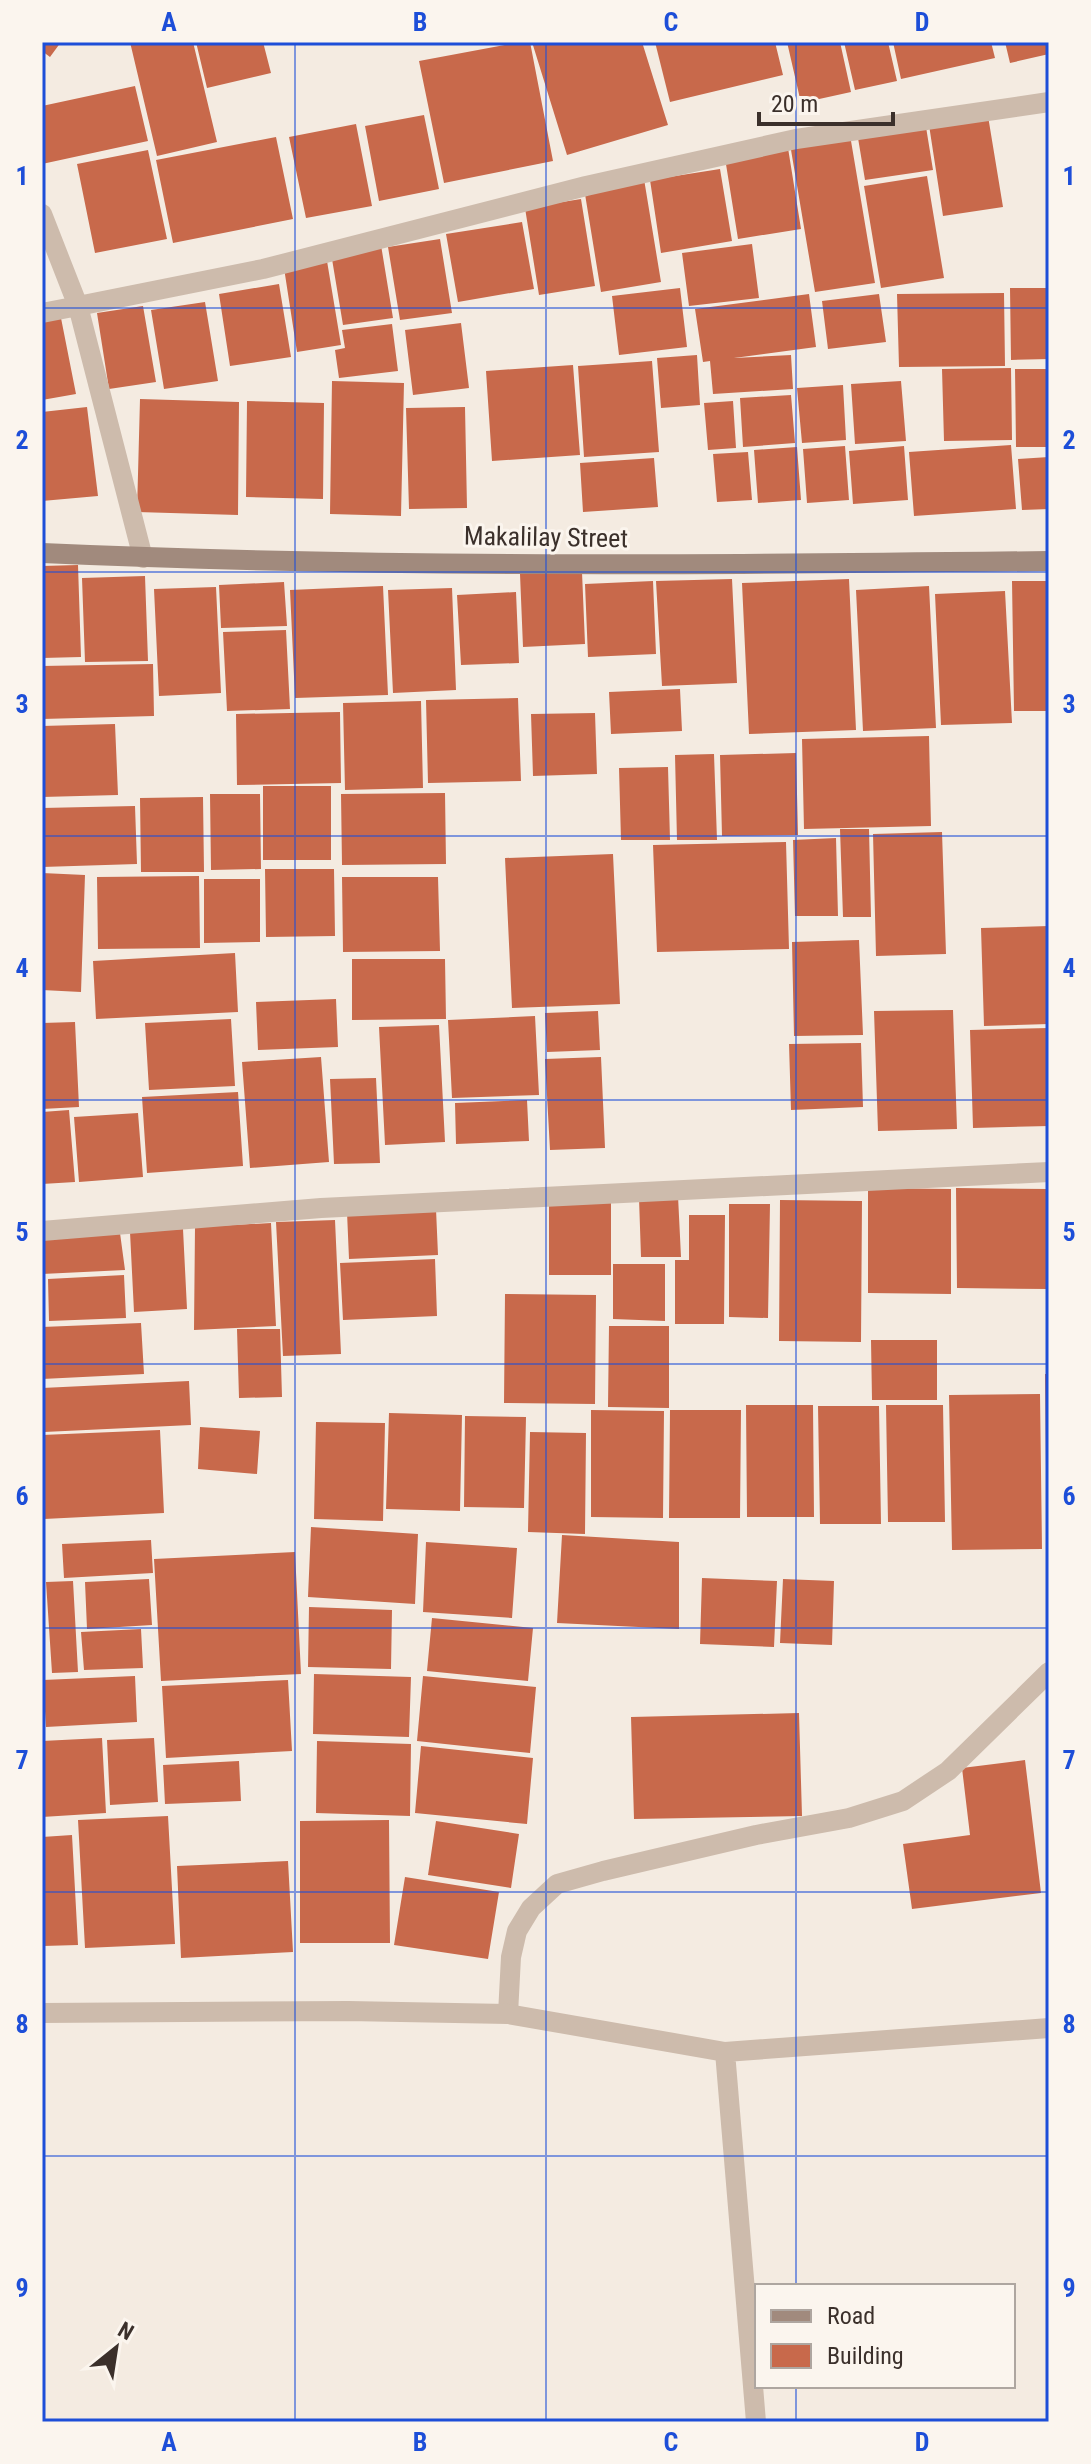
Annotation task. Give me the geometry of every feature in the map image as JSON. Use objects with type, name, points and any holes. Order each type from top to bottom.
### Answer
[{"type":"main road","name":"Makalilay Street","points":[[42,553],[143,558],[674,565],[1049,561]]},
{"type":"street","points":[[42,313],[263,269],[586,186],[796,139],[1049,102]]},
{"type":"street","points":[[42,214],[78,306],[143,558]]},
{"type":"street","points":[[42,1231],[321,1208],[1049,1172]]},
{"type":"street","points":[[508,2014],[511,1957],[517,1931],[531,1908],[557,1884],[756,1835],[849,1818],[903,1801],[948,1771],[1049,1672]]},
{"type":"street","points":[[42,2013],[348,2011],[508,2014],[725,2052],[1049,2028]]},
{"type":"street","points":[[725,2052],[756,2422]]},
{"type":"building","points":[[42,42],[61,42],[50,57],[42,51]]},
{"type":"building","points":[[130,42],[193,42],[217,142],[157,156]]},
{"type":"building","points":[[196,42],[263,42],[271,73],[207,88]]},
{"type":"building","points":[[530,42],[553,161],[444,183],[419,61]]},
{"type":"building","points":[[532,42],[642,42],[668,125],[567,155]]},
{"type":"building","points":[[655,42],[775,42],[783,75],[670,102]]},
{"type":"building","points":[[787,42],[840,42],[851,92],[801,103]]},
{"type":"building","points":[[844,42],[888,42],[897,81],[855,90]]},
{"type":"building","points":[[893,42],[991,42],[995,58],[901,79]]},
{"type":"building","points":[[1005,42],[1049,42],[1049,54],[1010,63]]},
{"type":"building","points":[[135,86],[148,141],[42,164],[42,106]]},
{"type":"building","points":[[424,115],[439,189],[379,201],[365,126]]},
{"type":"building","points":[[988,116],[1003,207],[943,216],[929,125]]},
{"type":"building","points":[[356,124],[372,206],[306,218],[289,137]]},
{"type":"building","points":[[926,127],[933,170],[865,180],[858,138]]},
{"type":"building","points":[[850,135],[875,283],[815,292],[790,144]]},
{"type":"building","points":[[276,137],[293,219],[173,243],[156,160]]},
{"type":"building","points":[[788,148],[801,229],[738,239],[725,158]]},
{"type":"building","points":[[148,150],[167,239],[95,253],[77,164]]},
{"type":"building","points":[[720,169],[732,241],[661,253],[650,180]]},
{"type":"building","points":[[927,176],[944,278],[881,288],[864,186]]},
{"type":"building","points":[[644,179],[661,282],[601,292],[584,188]]},
{"type":"building","points":[[581,199],[595,286],[539,295],[525,208]]},
{"type":"building","points":[[522,222],[534,289],[458,302],[446,234]]},
{"type":"building","points":[[440,239],[452,313],[400,320],[388,247]]},
{"type":"building","points":[[752,244],[759,298],[689,306],[682,253]]},
{"type":"building","points":[[381,245],[393,318],[343,325],[331,253]]},
{"type":"building","points":[[327,261],[341,345],[297,352],[284,268]]},
{"type":"building","points":[[279,284],[291,357],[230,366],[219,294]]},
{"type":"building","points":[[680,288],[687,347],[619,355],[612,296]]},
{"type":"building","points":[[1010,288],[1049,288],[1049,359],[1011,360]]},
{"type":"building","points":[[1004,293],[1005,366],[899,367],[897,294]]},
{"type":"building","points":[[809,294],[816,347],[734,358],[791,355],[793,389],[713,394],[710,361],[703,362],[695,309]]},
{"type":"building","points":[[879,294],[886,342],[828,349],[822,301]]},
{"type":"building","points":[[205,302],[218,381],[164,389],[151,310]]},
{"type":"building","points":[[143,306],[156,382],[109,389],[97,313]]},
{"type":"building","points":[[61,318],[76,394],[42,400],[42,322]]},
{"type":"building","points":[[461,323],[469,388],[413,395],[405,330]]},
{"type":"building","points":[[392,324],[398,371],[339,378],[335,350],[345,348],[342,330]]},
{"type":"building","points":[[697,355],[700,405],[661,408],[657,358]]},
{"type":"building","points":[[652,361],[659,452],[584,457],[578,366]]},
{"type":"building","points":[[573,365],[580,455],[492,461],[486,371]]},
{"type":"building","points":[[1011,368],[1012,440],[944,441],[942,369]]},
{"type":"building","points":[[1015,369],[1049,369],[1049,447],[1016,447]]},
{"type":"building","points":[[332,381],[404,383],[401,516],[330,514]]},
{"type":"building","points":[[901,381],[906,441],[855,444],[851,384]]},
{"type":"building","points":[[843,385],[846,440],[802,443],[797,388]]},
{"type":"building","points":[[791,395],[795,443],[743,447],[740,398]]},
{"type":"building","points":[[140,399],[239,402],[238,515],[137,512]]},
{"type":"building","points":[[247,401],[324,403],[323,499],[246,497]]},
{"type":"building","points":[[733,401],[736,448],[708,450],[704,403]]},
{"type":"building","points":[[87,407],[98,496],[42,501],[42,412]]},
{"type":"building","points":[[465,407],[467,508],[409,509],[406,408]]},
{"type":"building","points":[[1011,445],[1016,509],[914,516],[909,452]]},
{"type":"building","points":[[845,446],[849,500],[807,503],[803,449]]},
{"type":"building","points":[[904,446],[908,500],[853,504],[849,451]]},
{"type":"building","points":[[797,447],[801,500],[758,503],[754,450]]},
{"type":"building","points":[[748,452],[752,500],[717,502],[713,454]]},
{"type":"building","points":[[1049,457],[1049,509],[1022,510],[1018,459]]},
{"type":"building","points":[[654,458],[658,507],[583,512],[580,463]]},
{"type":"building","points":[[78,565],[81,657],[42,658],[42,566]]},
{"type":"building","points":[[582,572],[585,644],[523,647],[520,574]]},
{"type":"building","points":[[145,576],[148,661],[85,662],[82,578]]},
{"type":"building","points":[[732,579],[737,683],[662,686],[656,581]]},
{"type":"building","points":[[849,579],[856,730],[749,734],[742,583]]},
{"type":"building","points":[[653,581],[656,654],[588,657],[585,584]]},
{"type":"building","points":[[1012,581],[1049,581],[1049,711],[1014,711]]},
{"type":"building","points":[[284,582],[287,626],[221,628],[219,585]]},
{"type":"building","points":[[383,586],[388,695],[295,698],[290,590]]},
{"type":"building","points":[[929,586],[936,728],[863,731],[856,590]]},
{"type":"building","points":[[216,587],[221,693],[159,696],[154,589]]},
{"type":"building","points":[[452,588],[456,690],[393,693],[388,590]]},
{"type":"building","points":[[1005,591],[1012,723],[941,725],[935,594]]},
{"type":"building","points":[[516,592],[519,663],[461,665],[457,595]]},
{"type":"building","points":[[286,630],[290,709],[227,711],[223,632]]},
{"type":"building","points":[[153,664],[154,716],[42,719],[42,666]]},
{"type":"building","points":[[680,689],[682,731],[611,734],[609,692]]},
{"type":"building","points":[[518,698],[521,781],[428,783],[426,700]]},
{"type":"building","points":[[421,701],[423,788],[345,790],[343,703]]},
{"type":"building","points":[[340,712],[341,783],[237,785],[236,714]]},
{"type":"building","points":[[595,713],[597,774],[533,776],[531,714]]},
{"type":"building","points":[[115,724],[118,795],[42,797],[42,726]]},
{"type":"building","points":[[929,736],[931,826],[804,829],[802,739]]},
{"type":"building","points":[[796,753],[798,835],[722,836],[720,755]]},
{"type":"building","points":[[714,754],[717,840],[677,840],[675,755]]},
{"type":"building","points":[[668,767],[670,840],[621,840],[619,768]]},
{"type":"building","points":[[263,786],[331,786],[331,860],[263,860]]},
{"type":"building","points":[[445,793],[446,864],[342,865],[341,794]]},
{"type":"building","points":[[210,794],[260,794],[261,869],[211,870]]},
{"type":"building","points":[[203,797],[204,872],[141,872],[140,798]]},
{"type":"building","points":[[135,806],[137,864],[42,867],[42,808]]},
{"type":"building","points":[[840,829],[869,829],[871,917],[843,917]]},
{"type":"building","points":[[942,832],[946,954],[876,956],[873,834]]},
{"type":"building","points":[[836,838],[838,916],[795,916],[793,840]]},
{"type":"building","points":[[786,842],[789,949],[657,952],[653,845]]},
{"type":"building","points":[[613,854],[620,1004],[512,1008],[505,858]]},
{"type":"building","points":[[265,869],[334,869],[335,936],[266,937]]},
{"type":"building","points":[[42,873],[85,875],[81,992],[42,990]]},
{"type":"building","points":[[199,876],[200,948],[98,949],[97,877]]},
{"type":"building","points":[[342,877],[438,877],[440,951],[343,952]]},
{"type":"building","points":[[204,879],[260,879],[260,942],[204,943]]},
{"type":"building","points":[[1049,926],[1049,1024],[984,1026],[981,928]]},
{"type":"building","points":[[859,940],[863,1035],[794,1036],[792,942]]},
{"type":"building","points":[[235,953],[238,1012],[96,1019],[93,961]]},
{"type":"building","points":[[352,959],[445,959],[446,1019],[352,1020]]},
{"type":"building","points":[[336,999],[338,1047],[258,1050],[256,1002]]},
{"type":"building","points":[[953,1010],[957,1129],[878,1131],[874,1011]]},
{"type":"building","points":[[598,1011],[600,1050],[547,1052],[545,1013]]},
{"type":"building","points":[[535,1016],[539,1095],[452,1098],[448,1020]]},
{"type":"building","points":[[231,1019],[235,1086],[149,1090],[145,1023]]},
{"type":"building","points":[[75,1022],[79,1107],[42,1109],[42,1023]]},
{"type":"building","points":[[439,1025],[445,1142],[385,1145],[379,1027]]},
{"type":"building","points":[[1049,1028],[1049,1126],[973,1128],[970,1030]]},
{"type":"building","points":[[861,1043],[863,1107],[791,1110],[789,1044]]},
{"type":"building","points":[[321,1057],[329,1162],[250,1168],[242,1062]]},
{"type":"building","points":[[601,1057],[605,1148],[550,1150],[545,1059]]},
{"type":"building","points":[[376,1078],[380,1163],[334,1164],[330,1079]]},
{"type":"building","points":[[238,1092],[243,1166],[147,1173],[142,1097]]},
{"type":"building","points":[[527,1100],[529,1141],[456,1144],[455,1103]]},
{"type":"building","points":[[69,1110],[75,1182],[42,1184],[42,1112]]},
{"type":"building","points":[[138,1113],[143,1177],[79,1182],[74,1117]]},
{"type":"building","points":[[868,1188],[951,1189],[951,1294],[868,1293]]},
{"type":"building","points":[[956,1188],[1049,1189],[1049,1289],[957,1288]]},
{"type":"building","points":[[678,1196],[681,1257],[641,1257],[639,1198]]},
{"type":"building","points":[[549,1200],[611,1200],[611,1275],[549,1275]]},
{"type":"building","points":[[780,1200],[862,1201],[861,1342],[779,1341]]},
{"type":"building","points":[[729,1204],[770,1204],[768,1318],[729,1317]]},
{"type":"building","points":[[436,1209],[438,1255],[349,1259],[347,1212]]},
{"type":"building","points":[[689,1215],[725,1215],[724,1324],[675,1324],[675,1260],[689,1260]]},
{"type":"building","points":[[335,1220],[341,1354],[283,1356],[276,1222]]},
{"type":"building","points":[[271,1223],[276,1326],[194,1330],[195,1227]]},
{"type":"building","points":[[183,1229],[187,1309],[134,1312],[130,1232]]},
{"type":"building","points":[[120,1233],[125,1270],[42,1274],[42,1236]]},
{"type":"building","points":[[435,1259],[437,1316],[343,1320],[340,1263]]},
{"type":"building","points":[[613,1264],[665,1264],[665,1321],[613,1319]]},
{"type":"building","points":[[124,1275],[126,1318],[49,1321],[48,1279]]},
{"type":"building","points":[[505,1294],[596,1295],[595,1404],[504,1403]]},
{"type":"building","points":[[141,1323],[144,1374],[42,1379],[42,1327]]},
{"type":"building","points":[[609,1326],[669,1326],[669,1408],[608,1407]]},
{"type":"building","points":[[237,1329],[280,1329],[282,1397],[239,1398]]},
{"type":"building","points":[[871,1340],[937,1340],[937,1400],[872,1400]]},
{"type":"building","points":[[1045,1374],[1049,1374],[1049,1467],[1046,1467]]},
{"type":"building","points":[[189,1381],[191,1425],[44,1432],[42,1388]]},
{"type":"building","points":[[1040,1394],[1042,1549],[952,1550],[949,1395]]},
{"type":"building","points":[[746,1405],[813,1405],[814,1517],[747,1517]]},
{"type":"building","points":[[886,1405],[943,1405],[945,1522],[888,1522]]},
{"type":"building","points":[[818,1406],[879,1406],[881,1524],[820,1524]]},
{"type":"building","points":[[591,1410],[664,1411],[663,1518],[591,1517]]},
{"type":"building","points":[[670,1410],[741,1410],[740,1518],[669,1518]]},
{"type":"building","points":[[389,1413],[462,1415],[460,1511],[386,1509]]},
{"type":"building","points":[[465,1416],[526,1417],[524,1508],[464,1507]]},
{"type":"building","points":[[316,1422],[385,1423],[383,1521],[314,1519]]},
{"type":"building","points":[[200,1427],[260,1431],[257,1474],[198,1469]]},
{"type":"building","points":[[160,1430],[164,1513],[44,1519],[42,1435]]},
{"type":"building","points":[[530,1432],[586,1433],[585,1534],[528,1532]]},
{"type":"building","points":[[311,1527],[418,1534],[415,1604],[308,1597]]},
{"type":"building","points":[[562,1535],[679,1542],[679,1629],[557,1623]]},
{"type":"building","points":[[151,1540],[153,1573],[64,1578],[62,1544]]},
{"type":"building","points":[[426,1542],[517,1548],[512,1618],[423,1612]]},
{"type":"building","points":[[295,1552],[301,1674],[161,1681],[154,1559]]},
{"type":"building","points":[[702,1578],[777,1581],[774,1647],[700,1644]]},
{"type":"building","points":[[149,1579],[152,1625],[87,1629],[85,1582]]},
{"type":"building","points":[[783,1579],[834,1581],[832,1645],[780,1643]]},
{"type":"building","points":[[73,1581],[78,1672],[52,1673],[46,1582]]},
{"type":"building","points":[[309,1607],[392,1610],[391,1669],[308,1667]]},
{"type":"building","points":[[432,1618],[533,1628],[528,1681],[427,1671]]},
{"type":"building","points":[[141,1629],[143,1668],[84,1670],[81,1632]]},
{"type":"building","points":[[314,1674],[411,1677],[409,1737],[313,1734]]},
{"type":"building","points":[[135,1676],[137,1722],[46,1727],[43,1680]]},
{"type":"building","points":[[423,1676],[536,1687],[530,1753],[417,1741]]},
{"type":"building","points":[[288,1680],[292,1751],[166,1758],[162,1686]]},
{"type":"building","points":[[799,1713],[802,1816],[634,1819],[631,1717]]},
{"type":"building","points":[[102,1738],[106,1813],[42,1817],[42,1741]]},
{"type":"building","points":[[154,1738],[158,1802],[110,1805],[107,1740]]},
{"type":"building","points":[[317,1741],[411,1744],[410,1816],[316,1813]]},
{"type":"building","points":[[421,1746],[533,1758],[527,1824],[415,1813]]},
{"type":"building","points":[[1025,1760],[1041,1893],[912,1909],[903,1844],[970,1835],[962,1768]]},
{"type":"building","points":[[239,1761],[241,1801],[165,1804],[163,1765]]},
{"type":"building","points":[[168,1816],[175,1944],[85,1948],[78,1820]]},
{"type":"building","points":[[389,1820],[390,1943],[300,1943],[300,1821]]},
{"type":"building","points":[[436,1821],[519,1834],[511,1888],[428,1875]]},
{"type":"building","points":[[72,1835],[78,1945],[43,1946],[42,1837]]},
{"type":"building","points":[[288,1861],[293,1952],[181,1958],[177,1866]]},
{"type":"building","points":[[405,1877],[499,1892],[488,1959],[394,1945]]}]
